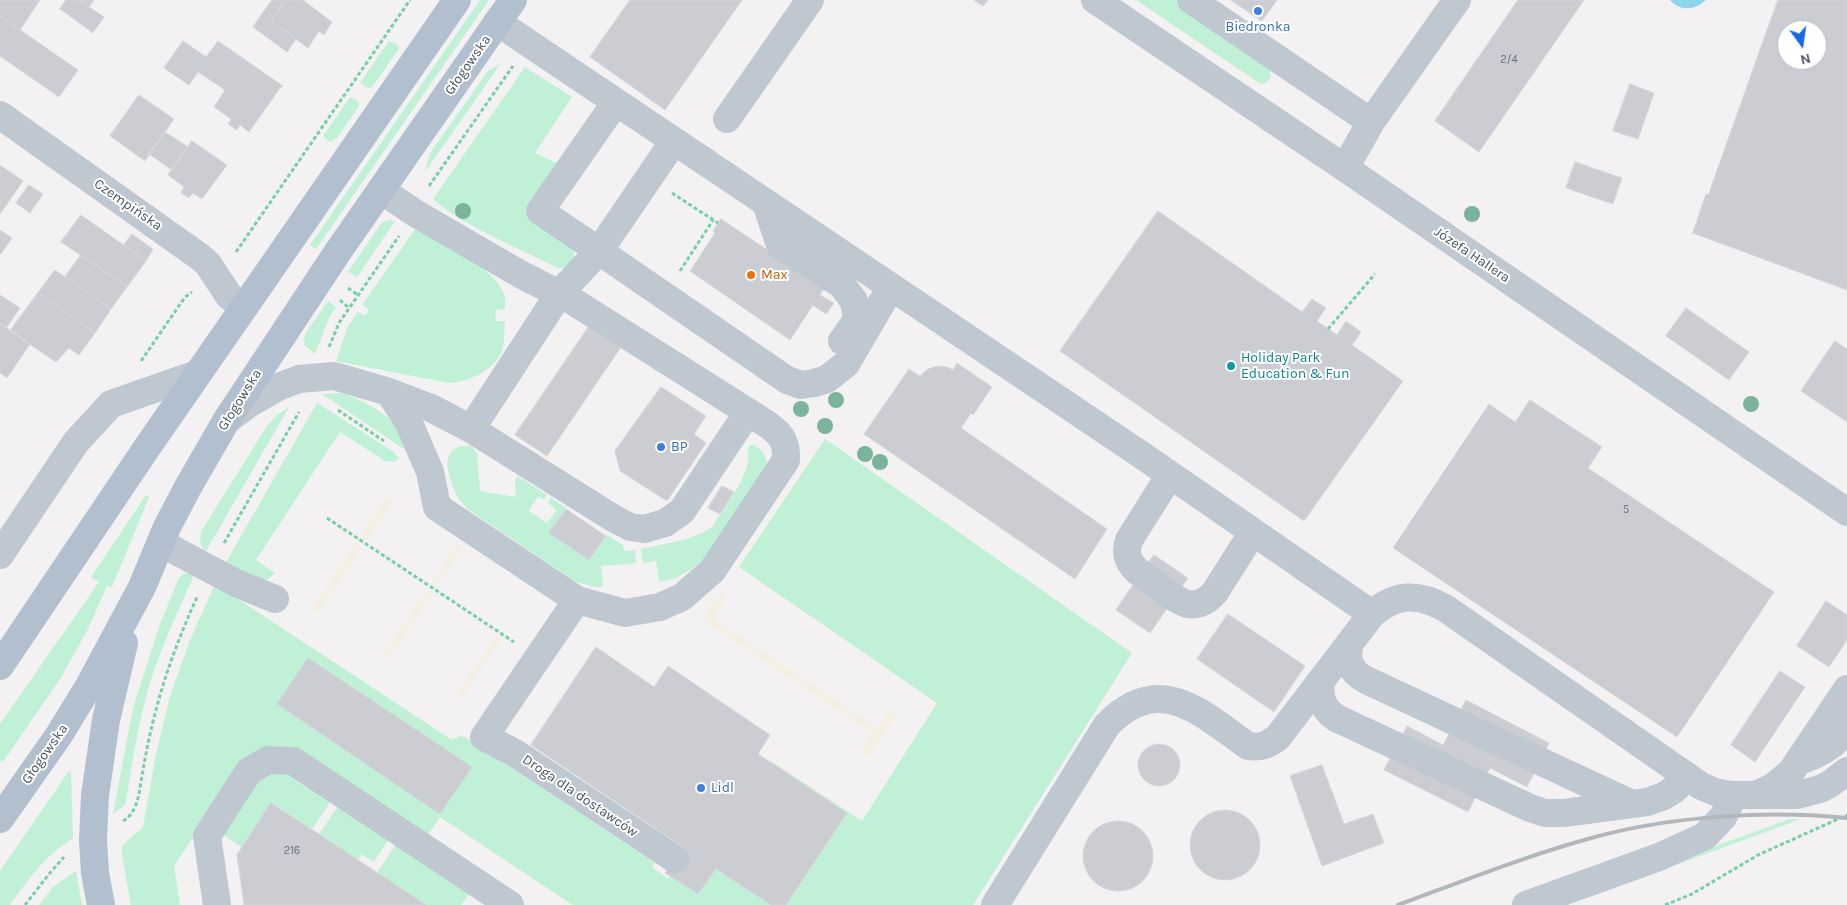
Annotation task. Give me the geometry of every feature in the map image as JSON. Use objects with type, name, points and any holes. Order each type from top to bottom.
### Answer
[{"type":"main road","points":[[0,666],[197,374],[457,0]]},
{"type":"main road","name":"Głogowska","points":[[0,819],[59,735],[117,636],[188,487],[226,421],[320,278],[513,0]]},
{"type":"main road","points":[[101,905],[95,873],[93,840],[96,779],[106,720],[122,651],[142,587]]},
{"type":"main road","points":[[0,634],[46,597]]},
{"type":"street","points":[[727,119],[810,0]]},
{"type":"street","name":"Józefa Hallera","points":[[1095,0],[1345,168],[1847,512]]},
{"type":"street","points":[[1192,0],[1370,122]]},
{"type":"street","points":[[1345,168],[1370,122],[1457,0]]},
{"type":"street","points":[[497,22],[1170,475],[1372,614]]},
{"type":"street","points":[[616,102],[540,212],[729,341],[787,380],[801,385],[827,379],[846,364],[891,287]]},
{"type":"street","name":"Czempińska","points":[[0,115],[200,257],[208,264],[230,296],[244,307]]},
{"type":"street","points":[[471,429],[560,294],[599,252],[674,141]]},
{"type":"street","points":[[381,190],[415,213],[520,274],[560,294],[748,412],[783,438],[787,448],[786,460],[712,571],[682,597],[660,607],[625,614],[577,600],[436,507],[430,472],[410,423],[389,392]]},
{"type":"street","points":[[729,341],[754,345],[787,367],[808,371],[824,366],[856,320],[854,300],[842,285],[780,245],[766,203]]},
{"type":"street","points":[[0,555],[76,442],[111,404],[197,374]]},
{"type":"street","points":[[226,421],[250,403],[278,387],[299,380],[334,376],[389,392],[431,408],[471,429],[613,518],[630,527],[644,529],[664,523],[682,510],[748,412]]},
{"type":"street","points":[[1170,475],[1129,540],[1127,555],[1130,564],[1136,570],[1179,600],[1188,604],[1198,604],[1208,600],[1216,592],[1253,532]]},
{"type":"street","points":[[161,543],[236,583],[275,599]]},
{"type":"street","points":[[995,905],[1107,725],[1117,715],[1128,707],[1148,700],[1167,699],[1192,707],[1248,746],[1256,747],[1271,743],[1278,737],[1372,614],[1380,607],[1401,598],[1417,597],[1432,601],[1446,608],[1701,786],[1715,792],[1744,795],[1809,793],[1830,784],[1847,771]]},
{"type":"street","points":[[538,658],[577,600]]},
{"type":"street","points":[[1350,643],[1348,659],[1350,666],[1354,672],[1366,680],[1632,804]]},
{"type":"street","name":"Droga dla dostawców","points":[[538,658],[484,737],[515,753],[675,859]]},
{"type":"street","points":[[1321,681],[1322,702],[1325,709],[1336,718],[1537,812],[1564,813],[1647,802],[1664,796],[1676,788],[1685,775]]},
{"type":"street","points":[[1526,905],[1658,857],[1705,836],[1723,817],[1729,805],[1744,795],[1783,780],[1791,772],[1847,689]]},
{"type":"street","points":[[1798,761],[1822,751],[1842,735],[1847,728]]},
{"type":"street","points":[[217,905],[207,836],[249,771],[268,760],[293,761],[510,905]]},
{"type":"path","points":[[210,569],[308,396],[339,323],[415,213],[427,189],[513,66]]},
{"type":"path","points":[[649,178],[718,223]]},
{"type":"path","points":[[1328,329],[1375,274]]},
{"type":"path","points":[[337,410],[386,443]]},
{"type":"path","points":[[327,518],[538,658]]},
{"type":"path","points":[[1665,905],[1692,894],[1758,855],[1847,814]]},
{"type":"green space","points":[[480,0],[489,0],[316,249],[310,245]]},
{"type":"green space","points":[[1136,0],[1176,0],[1269,64],[1271,77],[1266,83],[1261,84]]},
{"type":"green space","points":[[389,41],[397,44],[399,49],[372,87],[368,88],[360,83]]},
{"type":"green space","points":[[501,63],[425,172],[430,153],[488,71]]},
{"type":"green space","points":[[525,67],[572,97],[535,153],[558,164],[526,213],[571,245],[574,250],[574,261],[565,268],[558,268],[493,237],[461,219],[433,199]]},
{"type":"green space","points":[[350,97],[358,101],[359,106],[337,138],[330,142],[323,136]]},
{"type":"green space","points":[[395,221],[357,277],[348,272],[382,222]]},
{"type":"green space","points":[[416,228],[479,265],[499,284],[505,296],[505,309],[496,310],[495,321],[505,321],[504,342],[501,353],[486,370],[471,378],[449,383],[336,361],[348,326],[358,312],[365,316],[369,309],[362,305]]},
{"type":"green space","points":[[328,301],[336,307],[329,318],[315,354],[304,345],[305,334]]},
{"type":"green space","points":[[343,393],[373,407],[391,420],[402,438],[404,449],[322,394]]},
{"type":"green space","points":[[317,403],[394,452],[399,459],[393,462],[385,461],[340,432],[256,560],[275,573],[268,579],[263,580],[225,564]]},
{"type":"green space","points":[[289,407],[206,551],[200,542],[202,530],[267,426],[277,415]]},
{"type":"green space","points":[[825,439],[1132,653],[973,905],[786,905],[847,813],[769,762],[771,761],[862,821],[937,703],[739,567]]},
{"type":"green space","points":[[751,445],[755,445],[764,454],[766,467],[712,549],[700,563],[685,573],[673,579],[659,582],[656,561],[643,563],[641,549],[679,541],[697,535],[713,526],[742,479],[748,459],[748,448]]},
{"type":"green space","points":[[462,446],[472,446],[477,454],[480,491],[516,497],[515,481],[517,476],[547,495],[544,500],[538,496],[529,511],[547,523],[557,510],[548,503],[551,498],[566,508],[549,533],[589,560],[607,535],[623,545],[624,551],[635,550],[636,563],[601,566],[603,587],[594,587],[574,581],[463,504],[451,482],[447,463],[451,452]]},
{"type":"green space","points":[[146,495],[149,497],[112,587],[107,586],[88,629],[62,676],[3,762],[0,760],[0,724],[99,582],[91,577]]},
{"type":"green space","points":[[185,573],[194,575],[163,646],[148,689],[138,731],[126,802],[124,806],[113,814],[133,708],[160,624],[179,578]]},
{"type":"green space","points":[[215,584],[452,740],[460,736],[465,737],[655,863],[652,867],[668,879],[670,876],[698,894],[716,869],[771,905],[573,905],[440,817],[427,836],[292,749],[280,746],[269,747],[241,765],[174,866],[180,905],[131,905],[122,846],[143,827],[156,754],[170,696],[190,640]]},
{"type":"green space","points":[[69,771],[71,772],[73,838],[46,860],[10,905],[0,905],[0,871]]},
{"type":"green space","points":[[273,771],[290,774],[331,801],[312,829],[272,803],[242,847],[223,835],[258,781]]},
{"type":"green space","points":[[338,806],[389,839],[374,862],[362,854],[358,860],[319,834]]},
{"type":"green space","points":[[1790,819],[1801,819],[1566,905],[1554,905]]},
{"type":"green space","points":[[396,844],[470,893],[461,905],[426,905],[377,873]]},
{"type":"green space","points":[[76,871],[82,905],[39,905],[53,887]]},
{"type":"sand","points":[[387,498],[392,501],[367,540],[361,536]]},
{"type":"sand","points":[[357,543],[362,547],[318,612],[312,609]]},
{"type":"sand","points":[[457,545],[462,548],[436,586],[432,583]]},
{"type":"sand","points":[[427,590],[432,593],[388,659],[383,656]]},
{"type":"sand","points":[[721,593],[726,597],[713,619],[877,728],[890,709],[895,713],[896,716],[869,755],[866,757],[860,753],[873,733],[703,620]]},
{"type":"sand","points":[[496,636],[501,639],[463,696],[457,693]]},
{"type":"water","points":[[1670,0],[1706,0],[1693,8],[1683,8]]},
{"type":"building","points":[[0,0],[40,0],[20,30],[0,16]]},
{"type":"building","points":[[66,0],[79,0],[104,17],[93,33],[60,9]]},
{"type":"building","points":[[79,0],[94,0],[89,7]]},
{"type":"building","points":[[272,0],[286,0],[271,21],[296,39],[287,52],[253,27]]},
{"type":"building","points":[[286,0],[303,0],[332,22],[324,35],[319,31],[308,48],[271,21]]},
{"type":"building","points":[[630,0],[742,0],[665,110],[590,57]]},
{"type":"building","points":[[974,0],[988,0],[983,6]]},
{"type":"building","name":"Biedronka","points":[[1231,0],[1277,0],[1262,21]]},
{"type":"building","points":[[1518,0],[1584,0],[1479,152],[1435,121]]},
{"type":"building","points":[[1778,0],[1847,0],[1847,290],[1693,233],[1692,235],[1706,194],[1708,195]]},
{"type":"building","points":[[0,16],[78,70],[59,97],[0,56]]},
{"type":"building","points":[[183,41],[206,57],[218,41],[283,86],[249,132],[240,125],[237,130],[228,124],[231,119],[214,107],[225,90],[198,72],[189,85],[164,68]]},
{"type":"building","points":[[1630,84],[1654,93],[1638,139],[1613,131]]},
{"type":"building","points":[[139,95],[174,119],[145,161],[110,136]]},
{"type":"building","points":[[165,132],[188,147],[172,170],[149,154]]},
{"type":"building","points":[[192,141],[227,165],[202,199],[193,193],[189,198],[181,193],[184,187],[168,175]]},
{"type":"building","points":[[1575,162],[1622,178],[1613,204],[1566,188]]},
{"type":"building","points":[[0,165],[23,181],[0,214]]},
{"type":"building","points":[[29,185],[43,194],[30,213],[16,203]]},
{"type":"building","name":"Holiday Park Education & Fun","points":[[1158,211],[1302,312],[1312,299],[1326,308],[1317,321],[1337,335],[1346,321],[1361,332],[1352,345],[1403,381],[1304,521],[1060,351]]},
{"type":"building","points":[[81,215],[146,261],[127,287],[61,242]]},
{"type":"building","name":"Max","points":[[721,219],[769,251],[826,285],[820,295],[834,303],[826,314],[813,305],[790,340],[690,271],[715,233],[713,231]]},
{"type":"building","points":[[0,230],[12,238],[1,254],[0,254]]},
{"type":"building","points":[[132,234],[153,249],[146,261],[124,245]]},
{"type":"building","points":[[81,255],[127,287],[111,309],[65,277]]},
{"type":"building","points":[[55,270],[111,309],[95,333],[38,293]]},
{"type":"building","points":[[38,293],[95,333],[79,355],[69,348],[56,362],[10,331]]},
{"type":"building","points":[[0,295],[20,308],[6,328],[0,323]]},
{"type":"building","points":[[1686,308],[1749,352],[1729,380],[1666,336]]},
{"type":"building","points":[[592,322],[623,344],[547,456],[515,435]]},
{"type":"building","points":[[0,323],[30,344],[7,378],[0,373]]},
{"type":"building","points":[[1835,341],[1847,349],[1847,422],[1801,391]]},
{"type":"building","points":[[957,363],[992,387],[973,415],[971,413],[961,428],[1107,529],[1075,579],[864,434],[909,369],[920,376],[928,369],[937,366],[953,370]]},
{"type":"building","name":"BP","points":[[661,387],[706,416],[694,434],[706,443],[667,501],[620,471],[615,451]]},
{"type":"building","points":[[1530,400],[1602,447],[1588,468],[1774,592],[1677,737],[1393,548],[1489,404],[1515,422]]},
{"type":"building","points":[[722,486],[734,492],[720,514],[708,508]]},
{"type":"building","points":[[566,509],[606,536],[589,560],[549,533]]},
{"type":"building","points":[[1154,555],[1188,578],[1150,633],[1116,610]]},
{"type":"building","points":[[1826,601],[1847,615],[1847,640],[1829,667],[1797,646]]},
{"type":"building","points":[[1228,614],[1305,666],[1274,712],[1197,659]]},
{"type":"building","name":"Lidl","points":[[596,647],[654,687],[668,666],[770,735],[758,754],[847,813],[786,905],[771,905],[716,869],[698,894],[665,873],[683,847],[531,745]]},
{"type":"building","points":[[308,658],[472,767],[440,814],[277,704]]},
{"type":"building","points":[[1780,671],[1805,687],[1755,762],[1731,745]]},
{"type":"building","points":[[1466,700],[1549,743],[1527,787],[1490,768],[1468,812],[1384,770],[1407,726],[1443,745]]},
{"type":"building","points":[[1163,744],[1171,747],[1177,753],[1180,765],[1177,777],[1171,783],[1155,786],[1147,783],[1141,777],[1138,761],[1141,753],[1147,747]]},
{"type":"building","points":[[1322,765],[1344,824],[1373,814],[1384,843],[1322,866],[1290,776]]},
{"type":"building","points":[[271,803],[426,905],[244,905],[237,855]]},
{"type":"building","points":[[1225,810],[1244,816],[1254,826],[1260,845],[1254,864],[1244,874],[1225,880],[1206,874],[1196,864],[1190,845],[1196,826],[1206,816]]},
{"type":"building","points":[[1118,821],[1137,827],[1147,837],[1153,856],[1147,875],[1137,885],[1118,891],[1099,885],[1089,875],[1083,856],[1089,837],[1099,827]]},
{"type":"railway","points":[[1398,905],[1545,852],[1625,830],[1688,820],[1753,815],[1847,818]]},
{"type":"place","name":"Biedronka","points":[[1258,11]]},
{"type":"place","name":"Max","points":[[751,275]]},
{"type":"place","name":"Holiday Park Education & Fun","points":[[1231,366]]},
{"type":"place","name":"BP","points":[[661,447]]},
{"type":"place","name":"Lidl","points":[[701,788]]}]
